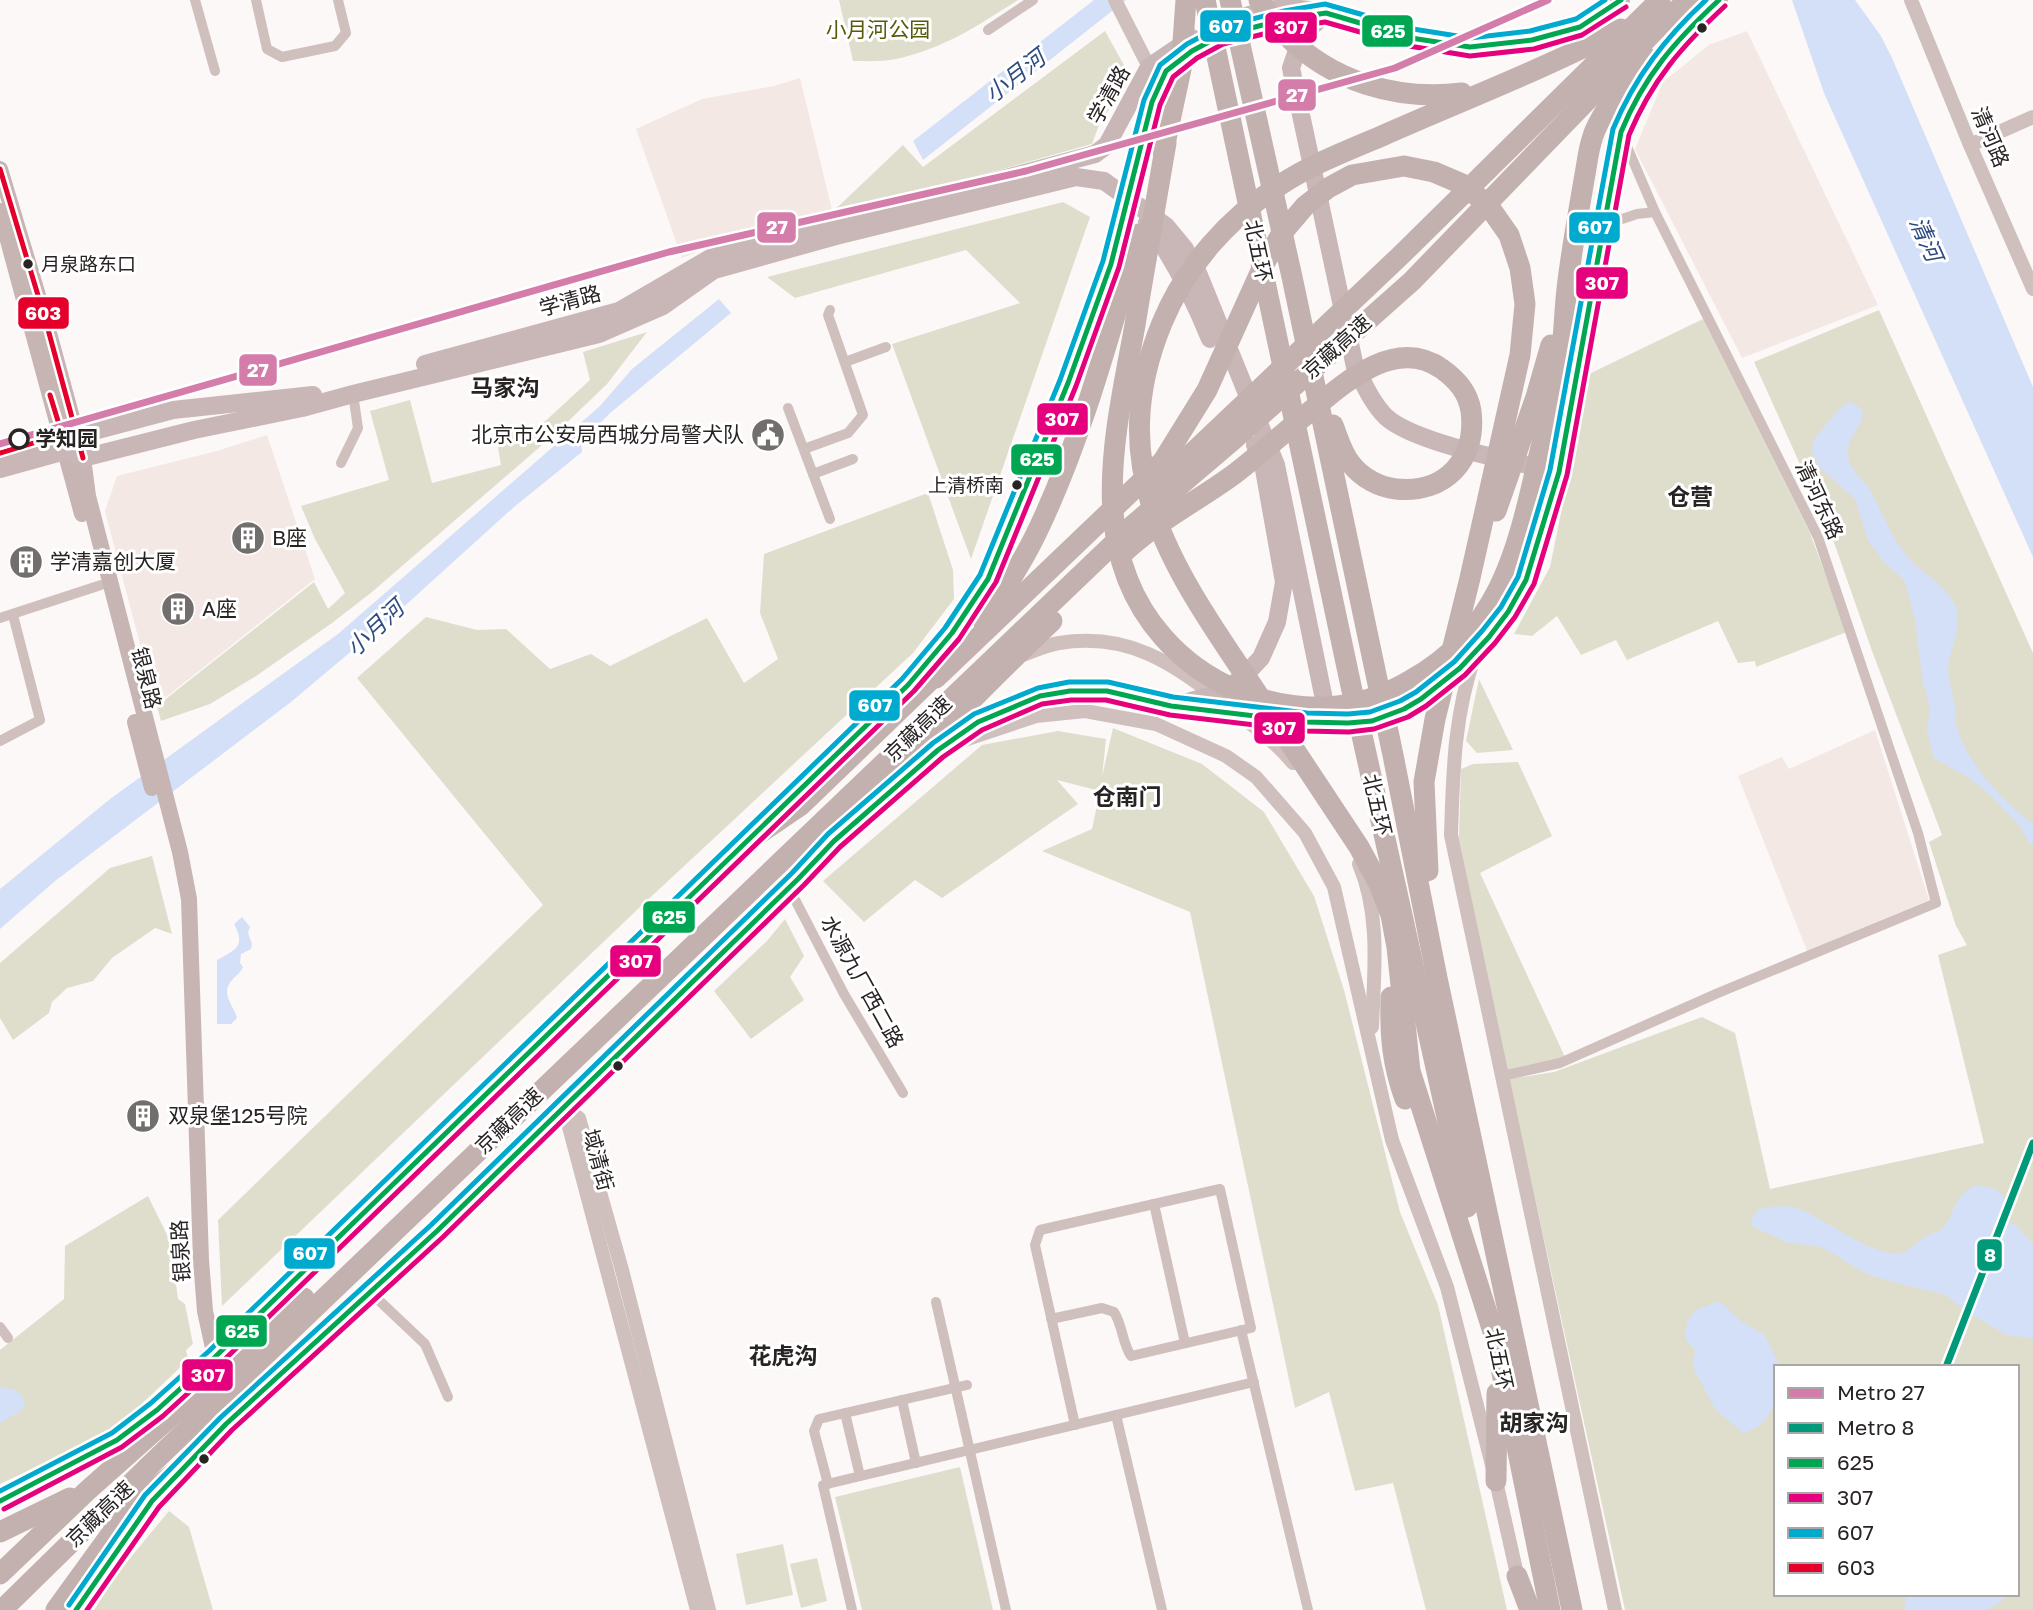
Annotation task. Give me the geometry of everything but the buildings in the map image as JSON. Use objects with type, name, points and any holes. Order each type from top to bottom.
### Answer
[{"type":"highway","points":[[1186,0],[1181,69],[1114,439],[1110,491],[1117,544],[1128,582],[1142,609],[1181,657],[1239,691],[1269,702],[1302,708],[1334,706],[1368,699],[1398,688],[1451,654],[1476,628],[1493,601],[1523,522],[1559,369],[1577,219],[1593,133],[1655,43],[1662,10]]},
{"type":"highway","name":"北五环","points":[[1205,0],[1351,685],[1455,1152],[1550,1610]]},
{"type":"highway","name":"北五环","points":[[1230,0],[1292,277],[1437,978],[1572,1610]]},
{"type":"highway","points":[[1259,0],[1286,34],[1313,58],[1364,85],[1406,95],[1444,95],[1485,90]]},
{"type":"highway","name":"京藏高速","points":[[2,1610],[1122,535],[1641,18],[1689,0]]},
{"type":"highway","name":"京藏高速","points":[[0,1574],[88,1490],[401,1212],[921,709],[1227,433],[1412,281],[1662,10]]},
{"type":"highway","points":[[1496,1481],[1496,1345],[1448,1186],[1431,1141],[1405,1100],[1395,1073],[1390,1037],[1391,949],[1379,884],[1359,847],[1310,778],[1208,620],[1162,537],[1145,486],[1138,435],[1142,393],[1151,349],[1168,309],[1188,274],[1242,212],[1281,184],[1327,160],[1568,56],[1641,18]]},
{"type":"highway","points":[[936,678],[978,628],[1010,581],[1035,537],[1055,493],[1105,349],[1166,142]]},
{"type":"highway","points":[[748,841],[801,805],[1163,461],[1207,390],[1264,264],[1282,233],[1305,206],[1352,174],[1404,166],[1434,173],[1462,184],[1488,205],[1509,235],[1520,268],[1525,304],[1520,355],[1470,578],[1434,719],[1424,782],[1425,838],[1437,978]]},
{"type":"highway","points":[[834,841],[951,719],[1136,540],[1233,475],[1349,380],[1372,366],[1397,358],[1413,359],[1436,365],[1459,384],[1471,408],[1469,444],[1450,476],[1424,489],[1411,490],[1377,484],[1351,464],[1341,447],[1330,417],[1292,277]]},
{"type":"highway","points":[[1470,578],[1536,397],[1568,286]]},
{"type":"highway","points":[[56,1610],[119,1522],[139,1501],[188,1462]]},
{"type":"highway","points":[[0,1532],[88,1490]]},
{"type":"highway","points":[[1517,1576],[1528,1610]]},
{"type":"main road","name":"学清路","points":[[0,453],[68,439],[173,410],[251,400],[303,397],[584,321],[619,311],[712,257],[1084,158],[1107,145],[1149,67],[1194,37],[1252,13],[1284,6],[1326,13],[1411,38],[1470,47],[1532,40],[1580,27],[1621,0]]},
{"type":"main road","points":[[76,1610],[152,1501],[226,1424],[438,1231],[834,841],[938,750],[978,722],[1040,696],[1070,691],[1107,691],[1171,706],[1306,722],[1372,721],[1404,709],[1421,699],[1475,653],[1508,612],[1526,580],[1559,472],[1620,132],[1645,81],[1671,45],[1719,0]]},
{"type":"main road","points":[[0,1501],[117,1440],[156,1410],[215,1357],[908,685],[952,633],[988,579],[1069,383],[1111,264],[1152,102],[1166,71],[1192,51],[1220,36],[1286,19],[1326,13]]},
{"type":"main road","points":[[1326,13],[1301,36],[1291,68],[1355,367],[1369,395],[1387,418],[1434,440],[1559,472]]},
{"type":"main road","points":[[1107,145],[1101,162],[1104,181],[1166,226],[1185,249],[1198,273],[1276,465],[1328,723]]},
{"type":"main road","points":[[0,169],[46,321],[68,439]]},
{"type":"main road","name":"学清路","points":[[83,458],[194,430],[302,408],[599,334],[663,306],[714,270],[836,236],[1076,177],[1104,181]]},
{"type":"main road","points":[[1127,197],[1169,252],[1192,295],[1263,464],[1283,582],[1277,622],[1261,658],[1242,678],[1220,693],[1171,706]]},
{"type":"main road","points":[[0,211],[68,439],[83,458]]},
{"type":"main road","name":"学清路","points":[[0,469],[68,439]]},
{"type":"main road","name":"银泉路","points":[[68,439],[101,585],[169,830],[189,933],[201,1260],[205,1311],[215,1357]]},
{"type":"main road","name":"银泉路","points":[[83,458],[88,495],[146,746]]},
{"type":"street","points":[[195,0],[215,71]]},
{"type":"street","points":[[257,0],[267,49],[282,57],[335,46],[346,33],[338,0]]},
{"type":"street","points":[[988,30],[1033,0]]},
{"type":"street","points":[[1115,0],[1149,67]]},
{"type":"street","name":"清河路","points":[[1911,0],[2033,289]]},
{"type":"street","points":[[1970,145],[2033,117]]},
{"type":"street","name":"清河东路","points":[[1502,1076],[1560,1063],[1718,993],[1936,902],[1918,832],[1818,537],[1655,212],[1620,132]]},
{"type":"street","points":[[1604,225],[1637,214],[1655,212]]},
{"type":"street","points":[[804,449],[848,433],[863,415],[828,315],[830,310]]},
{"type":"street","points":[[845,362],[886,347]]},
{"type":"street","points":[[341,463],[358,428],[353,394]]},
{"type":"street","points":[[788,408],[830,519]]},
{"type":"street","points":[[813,474],[853,459]]},
{"type":"street","points":[[0,618],[101,585]]},
{"type":"street","points":[[0,741],[40,720],[13,615]]},
{"type":"street","points":[[1017,657],[1058,643],[1089,641],[1123,645],[1155,655],[1182,670],[1260,731],[1310,778],[1352,849],[1365,879],[1375,944],[1371,1046]]},
{"type":"street","points":[[1475,653],[1463,687],[1453,758],[1451,835],[1615,1610]]},
{"type":"street","points":[[938,750],[1036,716],[1084,711],[1156,724],[1226,756],[1256,777],[1305,833],[1334,887],[1392,1140],[1447,1287],[1517,1576]]},
{"type":"street","name":"水源九厂西二路","points":[[789,888],[844,994],[903,1093]]},
{"type":"street","name":"域清街","points":[[564,1108],[697,1610]]},
{"type":"street","name":"域清街","points":[[564,1108],[579,1118],[622,1270],[709,1610]]},
{"type":"street","points":[[1051,1319],[1102,1308],[1114,1312],[1119,1319],[1126,1349],[1131,1356],[1251,1328],[1220,1189],[1040,1230],[1035,1245],[1051,1319],[1075,1425]]},
{"type":"street","points":[[1154,1204],[1185,1343]]},
{"type":"street","points":[[369,1291],[425,1344],[447,1397]]},
{"type":"street","points":[[936,1302],[961,1386],[970,1450],[1006,1610]]},
{"type":"street","points":[[0,1328],[8,1338]]},
{"type":"street","points":[[1241,1330],[1308,1610]]},
{"type":"street","points":[[852,1610],[823,1485],[1254,1382]]},
{"type":"street","points":[[828,1484],[815,1425],[819,1419],[961,1386]]},
{"type":"street","points":[[902,1400],[916,1463]]},
{"type":"street","points":[[845,1413],[860,1476]]},
{"type":"street","points":[[1116,1415],[1162,1610]]},
{"type":"shaded area","points":[[1747,31],[1878,305],[1742,358],[1635,149],[1663,82],[1709,45]]},
{"type":"shaded area","points":[[800,78],[832,210],[682,258],[636,129],[702,99],[774,86]]},
{"type":"shaded area","points":[[267,435],[315,579],[156,705],[105,511],[117,476],[217,451]]},
{"type":"shaded area","points":[[1875,730],[1929,900],[1807,951],[1738,776],[1782,757],[1789,769]]},
{"type":"green space","name":"小月河公园","points":[[839,0],[1018,0],[945,43],[913,55],[885,61],[853,61]]},
{"type":"green space","points":[[1105,31],[1130,76],[1099,125],[1092,144],[825,219],[903,145],[923,167]]},
{"type":"green space","points":[[1063,202],[1090,217],[971,559],[892,344],[1020,303],[966,250],[795,298],[767,277]]},
{"type":"green space","points":[[1879,310],[2033,653],[2033,1610],[1625,1610],[1509,1079],[1554,1072],[1702,1017],[1735,1033],[1770,1189],[1984,1143],[1938,955],[1967,945],[1956,926],[1929,842],[1942,835],[1830,531],[1754,362]]},
{"type":"green space","points":[[1703,319],[1810,533],[1847,632],[1756,667],[1755,661],[1738,663],[1718,621],[1627,660],[1616,640],[1581,655],[1557,616],[1532,636],[1514,634],[1550,567],[1589,374]]},
{"type":"green space","points":[[647,332],[607,384],[557,432],[372,592],[256,676],[210,704],[161,721],[157,706],[314,582],[328,609],[345,593],[315,539],[301,506],[389,480],[370,411],[410,400],[432,483],[501,465],[496,436],[541,425],[590,380],[583,352]]},
{"type":"green space","points":[[928,493],[953,570],[954,599],[913,653],[640,907],[222,1306],[218,1220],[543,905],[357,678],[426,617],[477,630],[506,629],[550,669],[591,654],[610,666],[707,618],[744,683],[778,659],[760,613],[764,554]]},
{"type":"green space","points":[[1479,679],[1513,750],[1477,753],[1466,741]]},
{"type":"green space","points":[[1113,728],[1202,764],[1264,812],[1314,896],[1344,990],[1400,1212],[1438,1305],[1507,1610],[1426,1610],[1393,1483],[1355,1491],[1329,1392],[1295,1408],[1190,912],[1042,851],[1092,829],[1100,791],[1057,780],[1078,804],[942,898],[915,880],[864,922],[823,881],[982,745],[1058,731],[1106,739],[1102,777]]},
{"type":"green space","points":[[1518,762],[1552,836],[1480,873],[1565,1057],[1508,1071],[1504,1069],[1459,838],[1461,769],[1473,764]]},
{"type":"green space","points":[[152,856],[172,934],[155,928],[112,958],[93,981],[67,988],[52,1002],[49,1013],[13,1040],[0,1018],[0,963],[110,868]]},
{"type":"green space","points":[[785,919],[804,956],[790,977],[804,1000],[751,1039],[714,991],[767,941]]},
{"type":"green space","points":[[148,1196],[170,1241],[178,1299],[185,1304],[193,1344],[186,1350],[188,1360],[113,1431],[0,1484],[0,1350],[64,1299],[65,1246]]},
{"type":"green space","points":[[960,1467],[993,1610],[862,1610],[835,1497]]},
{"type":"green space","points":[[169,1511],[189,1527],[213,1610],[94,1610],[117,1574]]},
{"type":"green space","points":[[783,1544],[793,1595],[746,1605],[736,1554]]},
{"type":"green space","points":[[817,1558],[827,1601],[801,1608],[790,1564]]},
{"type":"water","name":"小月河","points":[[1094,0],[1126,0],[923,160],[913,141]]},
{"type":"water","name":"清河","points":[[1792,0],[1855,0],[1881,36],[1892,58],[2033,387],[2033,557],[1824,93]]},
{"type":"water","name":"小月河","points":[[719,299],[731,313],[609,414],[581,443],[582,452],[514,507],[398,612],[291,702],[55,881],[0,929],[0,889],[110,799],[338,634],[600,406],[632,369]]},
{"type":"water","points":[[1850,402],[1862,409],[1860,422],[1848,447],[1852,467],[1870,489],[1903,550],[1945,590],[1957,610],[1957,632],[1948,671],[1960,738],[1976,766],[1998,793],[2033,824],[2033,844],[2029,843],[2020,826],[1990,795],[1969,778],[1934,758],[1927,731],[1930,711],[1907,588],[1902,578],[1884,562],[1868,540],[1855,499],[1818,466],[1812,451],[1814,439],[1840,408]]},
{"type":"water","points":[[242,917],[250,927],[248,933],[251,949],[241,954],[240,963],[243,967],[227,990],[237,1018],[231,1024],[217,1024],[217,960],[237,946],[239,938],[234,924]]},
{"type":"water","points":[[1975,1186],[1992,1188],[2002,1195],[2007,1206],[2006,1222],[2016,1225],[2033,1244],[2033,1339],[2005,1334],[1964,1310],[1946,1295],[1875,1277],[1827,1250],[1817,1246],[1788,1243],[1752,1226],[1752,1218],[1758,1209],[1792,1207],[1865,1245],[1892,1253],[1903,1252],[1942,1229],[1959,1199]]},
{"type":"water","points":[[1717,1302],[1722,1303],[1742,1322],[1765,1335],[1779,1365],[1774,1365],[1772,1408],[1762,1423],[1754,1429],[1743,1433],[1715,1409],[1693,1367],[1695,1350],[1685,1336],[1688,1320],[1696,1310]]},
{"type":"water","points":[[0,1387],[20,1393],[25,1405],[22,1410],[0,1423]]},
{"type":"water","points":[[1907,1596],[2006,1596],[1987,1610],[1904,1610]]},
{"type":"metro line","name":"27","points":[[0,444],[669,252],[1026,171],[1395,68],[1548,0]]},
{"type":"metro line","name":"8","points":[[1947,1365],[2033,1143]]},
{"type":"transit line","name":"607","points":[[0,1491],[112,1433],[151,1403],[209,1351],[902,679],[945,628],[980,575],[1060,380],[1103,261],[1144,100],[1160,65],[1187,44],[1217,28],[1325,4],[1413,29],[1470,38],[1530,31],[1576,19],[1605,0]]},
{"type":"transit line","name":"625","points":[[0,1501],[117,1440],[157,1410],[215,1357],[908,685],[952,633],[988,579],[1068,383],[1111,264],[1152,102],[1166,71],[1192,51],[1220,36],[1286,19],[1326,13],[1411,38],[1470,47],[1532,40],[1580,27],[1621,0]]},
{"type":"transit line","name":"607","points":[[69,1605],[145,1495],[220,1418],[431,1225],[792,873],[828,834],[933,743],[974,714],[1038,688],[1069,682],[1108,682],[1173,697],[1307,713],[1370,712],[1416,692],[1454,662],[1501,607],[1518,577],[1550,470],[1613,129],[1631,92],[1652,59],[1706,0]]},
{"type":"transit line","name":"625","points":[[76,1610],[152,1501],[226,1424],[437,1231],[834,841],[938,750],[978,722],[1040,696],[1070,691],[1107,691],[1171,706],[1306,722],[1372,721],[1404,709],[1421,699],[1460,668],[1508,612],[1526,580],[1559,472],[1621,132],[1640,94],[1662,60],[1719,0]]},
{"type":"transit line","name":"307","points":[[87,1610],[159,1507],[232,1430],[443,1237],[840,847],[943,757],[982,730],[1042,704],[1071,700],[1106,700],[1170,715],[1305,731],[1349,732],[1374,729],[1408,717],[1465,675],[1515,617],[1534,584],[1567,475],[1629,135],[1658,81],[1695,35],[1725,6]]},
{"type":"transit line","name":"307","points":[[4,1509],[122,1447],[163,1416],[221,1363],[914,691],[959,639],[996,582],[1076,386],[1119,267],[1160,105],[1173,77],[1197,58],[1223,44],[1325,22],[1409,46],[1470,56],[1534,49],[1582,35],[1626,7]]},
{"type":"transit line","name":"603","points":[[0,169],[83,458]]},
{"type":"transit line","name":"603","points":[[0,453],[62,434],[50,395]]},
{"type":"place","name":"月泉路东口","points":[[28,264]]},
{"type":"place","name":"北京市公安局西城分局警犬队","points":[[768,435]]},
{"type":"place","name":"学知园","points":[[19,439]]},
{"type":"place","name":"上清桥南","points":[[1017,485]]},
{"type":"place","name":"B座","points":[[248,538]]},
{"type":"place","name":"学清嘉创大厦","points":[[26,562]]},
{"type":"place","name":"A座","points":[[178,609]]},
{"type":"place","name":"双泉堡125号院","points":[[143,1116]]},
{"type":"district","name":"马家沟","points":[[505,388]]},
{"type":"district","name":"仓营","points":[[1690,497]]},
{"type":"district","name":"仓南门","points":[[1127,797]]},
{"type":"district","name":"花虎沟","points":[[783,1356]]},
{"type":"district","name":"胡家沟","points":[[1534,1423]]}]
